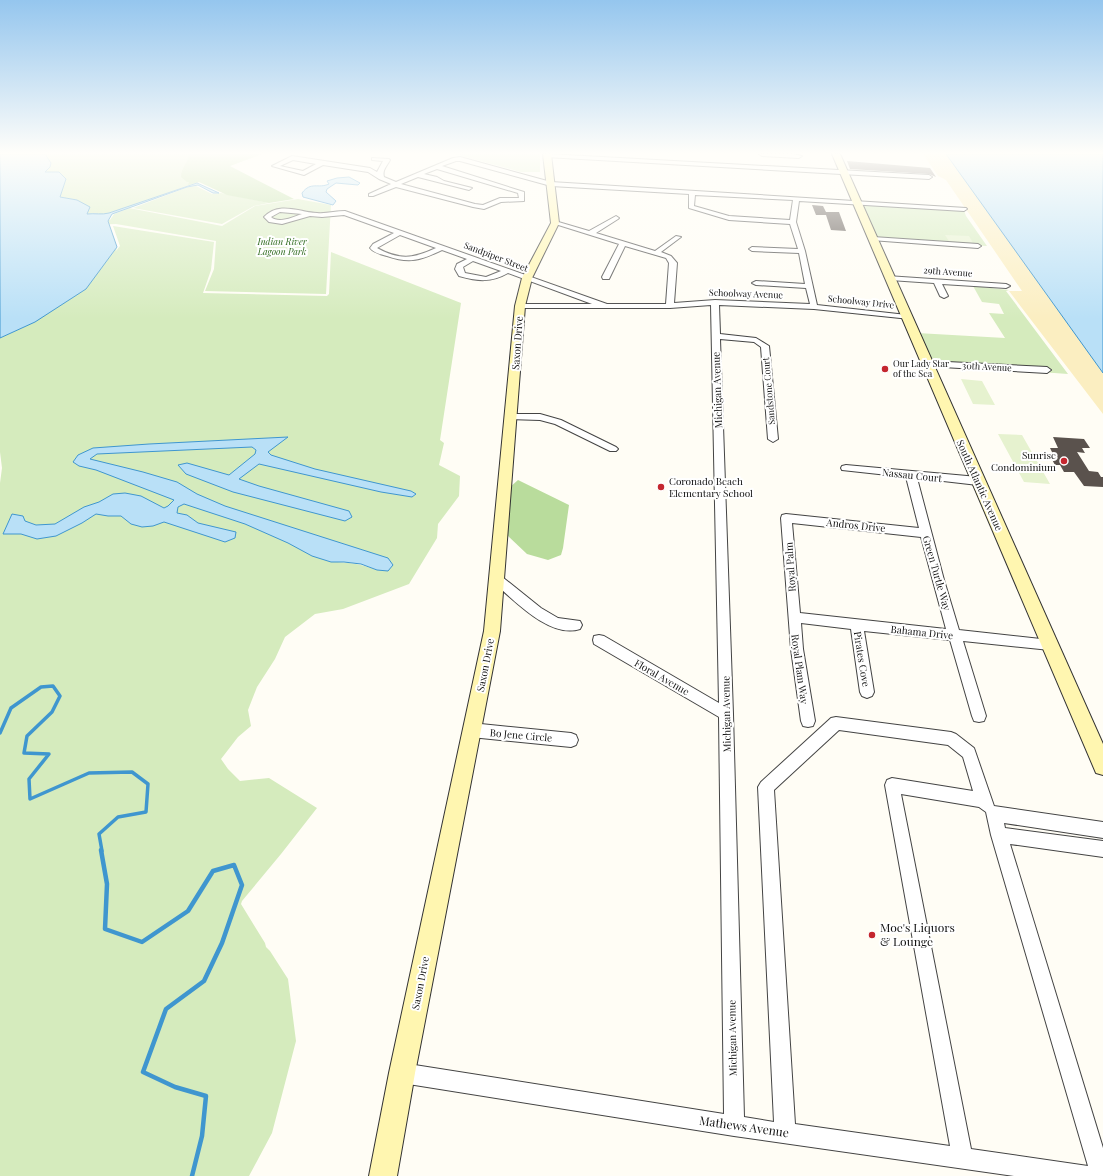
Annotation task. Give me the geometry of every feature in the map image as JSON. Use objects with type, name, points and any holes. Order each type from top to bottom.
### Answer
[{"type":"street","points":[[554,209],[555,223],[669,258],[673,263],[670,306]]},
{"type":"street","points":[[697,209],[729,218],[793,222]]},
{"type":"street","points":[[795,209],[793,222],[802,251],[814,307]]},
{"type":"street","name":"South Atlantic Avenue","points":[[861,209],[1103,766]]},
{"type":"street","name":"Sandpiper Street","points":[[310,214],[282,222],[271,221],[268,217],[276,211],[285,210],[310,214],[345,213],[442,246],[606,306]]},
{"type":"street","points":[[591,233],[616,218]]},
{"type":"street","name":"Saxon Drive","points":[[383,1176],[402,1073],[492,631],[520,306],[527,278],[555,223]]},
{"type":"street","points":[[400,232],[375,245],[375,250],[402,260],[411,260],[420,258],[442,246]]},
{"type":"street","points":[[656,253],[678,237]]},
{"type":"street","points":[[873,239],[978,246]]},
{"type":"street","points":[[606,277],[623,243]]},
{"type":"street","points":[[752,249],[802,251]]},
{"type":"street","points":[[473,258],[460,266],[459,269],[462,274],[479,280],[488,280],[495,278],[508,270]]},
{"type":"street","name":"29th Avenue","points":[[890,278],[1006,286]]},
{"type":"street","points":[[937,281],[944,296]]},
{"type":"street","points":[[756,283],[809,286]]},
{"type":"street","name":"Schoolway Avenue","points":[[520,306],[670,306],[715,302],[814,307]]},
{"type":"street","name":"Michigan Avenue","points":[[715,302],[726,714],[734,1126]]},
{"type":"street","name":"Schoolway Drive","points":[[814,307],[907,317]]},
{"type":"street","name":"Sandstone Court","points":[[716,336],[756,340],[766,346],[774,439]]},
{"type":"street","name":"30th Avenue","points":[[927,364],[1047,370]]},
{"type":"street","points":[[511,416],[540,418],[558,422],[613,449]]},
{"type":"street","name":"Nassau Court","points":[[846,468],[978,481]]},
{"type":"street","name":"Green Turtle Way","points":[[911,475],[926,533],[979,716]]},
{"type":"street","name":"Andros Drive","points":[[786,518],[926,533]]},
{"type":"street","name":"Royal Palm","points":[[786,518],[794,617]]},
{"type":"street","points":[[497,580],[537,612],[556,622],[576,626]]},
{"type":"street","name":"Bahama Drive","points":[[794,617],[1050,645]]},
{"type":"street","name":"Royal Plam Way","points":[[794,617],[808,720]]},
{"type":"street","name":"Pirates Cove","points":[[857,625],[867,692]]},
{"type":"street","name":"Floral Avenue","points":[[599,640],[726,714]]},
{"type":"street","points":[[785,1133],[766,787],[836,723],[951,739],[969,753],[999,835],[1101,1176]]},
{"type":"street","name":"Bo Jene Circle","points":[[471,730],[570,740]]},
{"type":"street","points":[[962,1158],[892,785],[988,807],[1103,830]]},
{"type":"street","points":[[999,835],[1103,849]]},
{"type":"street","name":"Mathews Avenue","points":[[402,1073],[734,1126],[1087,1176]]},
{"type":"green space","points":[[83,209],[121,209],[103,215],[94,213],[87,214]]},
{"type":"green space","name":"Indian River Lagoon Park","points":[[127,209],[134,209],[222,226],[250,209],[331,209],[326,294],[205,291],[214,269],[216,241],[116,224],[83,225],[85,221],[110,220],[114,214]]},
{"type":"green space","points":[[138,209],[249,209],[222,224]]},
{"type":"green space","points":[[863,209],[963,209],[966,216],[987,246],[877,241]]},
{"type":"green space","points":[[113,226],[214,242],[211,270],[203,293],[327,296],[329,294],[331,252],[461,303],[440,440],[444,443],[439,465],[460,476],[459,496],[438,524],[437,538],[409,584],[343,609],[315,614],[285,637],[275,659],[257,687],[248,710],[251,726],[238,737],[221,759],[228,769],[240,781],[269,778],[317,808],[241,904],[266,947],[288,979],[296,1041],[272,1133],[249,1176],[0,1176],[0,483],[2,468],[0,452],[0,338],[35,322],[117,247],[116,251],[120,246]],"holes":[[[364,487],[411,491],[416,494],[412,497]],[[330,540],[363,550],[377,570],[343,562],[331,562]]]},
{"type":"green space","points":[[945,235],[969,236],[973,243],[949,241]]},
{"type":"green space","points":[[973,286],[1009,290],[1006,291],[1068,374],[931,364],[917,333],[1005,338],[989,313],[1004,314],[999,304],[982,302]]},
{"type":"green space","points":[[961,379],[982,381],[995,405],[973,404]]},
{"type":"green space","points":[[998,434],[1022,435],[1050,484],[1024,482]]},
{"type":"green space","points":[[518,480],[569,505],[561,555],[548,560],[527,554],[506,534],[509,488]]},
{"type":"sand","points":[[966,209],[1103,209],[1103,414],[1009,291],[1022,291]]},
{"type":"water","points":[[0,209],[89,209],[87,214],[104,214],[126,209],[112,214],[108,221],[117,247],[86,289],[35,322],[0,338]]},
{"type":"water","points":[[985,209],[1103,209],[1103,373]]},
{"type":"water","points":[[288,437],[268,452],[271,455],[315,469],[411,491],[416,494],[412,497],[381,492],[259,464],[239,479],[349,511],[352,517],[345,521],[233,492],[186,474],[178,465],[187,463],[229,475],[255,454],[256,450],[252,447],[97,454],[90,459],[177,482],[197,494],[225,506],[388,558],[393,565],[388,571],[377,570],[361,564],[331,562],[312,556],[288,543],[245,524],[184,504],[178,507],[177,513],[187,515],[198,523],[236,532],[235,538],[225,542],[164,522],[153,526],[142,527],[131,524],[121,516],[96,514],[56,536],[37,539],[21,534],[3,534],[12,514],[23,516],[25,521],[36,525],[55,524],[84,507],[99,502],[113,494],[125,493],[141,496],[164,508],[174,500],[96,470],[79,466],[73,462],[78,455],[93,448]]},
{"type":"building","points":[[814,209],[824,209],[826,212],[839,212],[846,231],[831,230],[826,215],[816,215]]},
{"type":"building","name":"Sunrise Condominium","points":[[1053,437],[1084,439],[1090,448],[1082,448],[1085,453],[1077,452],[1089,471],[1098,472],[1101,477],[1103,477],[1103,487],[1084,486],[1074,472],[1064,472],[1060,465],[1055,465],[1049,454],[1053,454],[1050,448],[1058,448]]},
{"type":"waterway","points":[[0,733],[11,708],[41,687],[53,686],[60,696],[52,712],[27,736],[24,753],[49,754],[29,779],[30,799],[89,773],[132,772],[148,784],[146,812],[118,817],[99,834],[102,851]]},
{"type":"waterway","points":[[101,850],[107,884],[105,929],[142,942],[188,911],[213,871],[234,865],[242,885],[222,943],[204,981],[166,1009],[143,1072],[175,1087],[206,1096],[202,1136],[192,1176]]},
{"type":"place","name":"Our Lady Star of the Sea","points":[[885,369]]},
{"type":"place","name":"Sunrise Condominium","points":[[1064,461]]},
{"type":"place","name":"Coronado Beach Elementary School","points":[[661,487]]},
{"type":"place","name":"Moe's Liquors & Lounge","points":[[872,935]]}]
